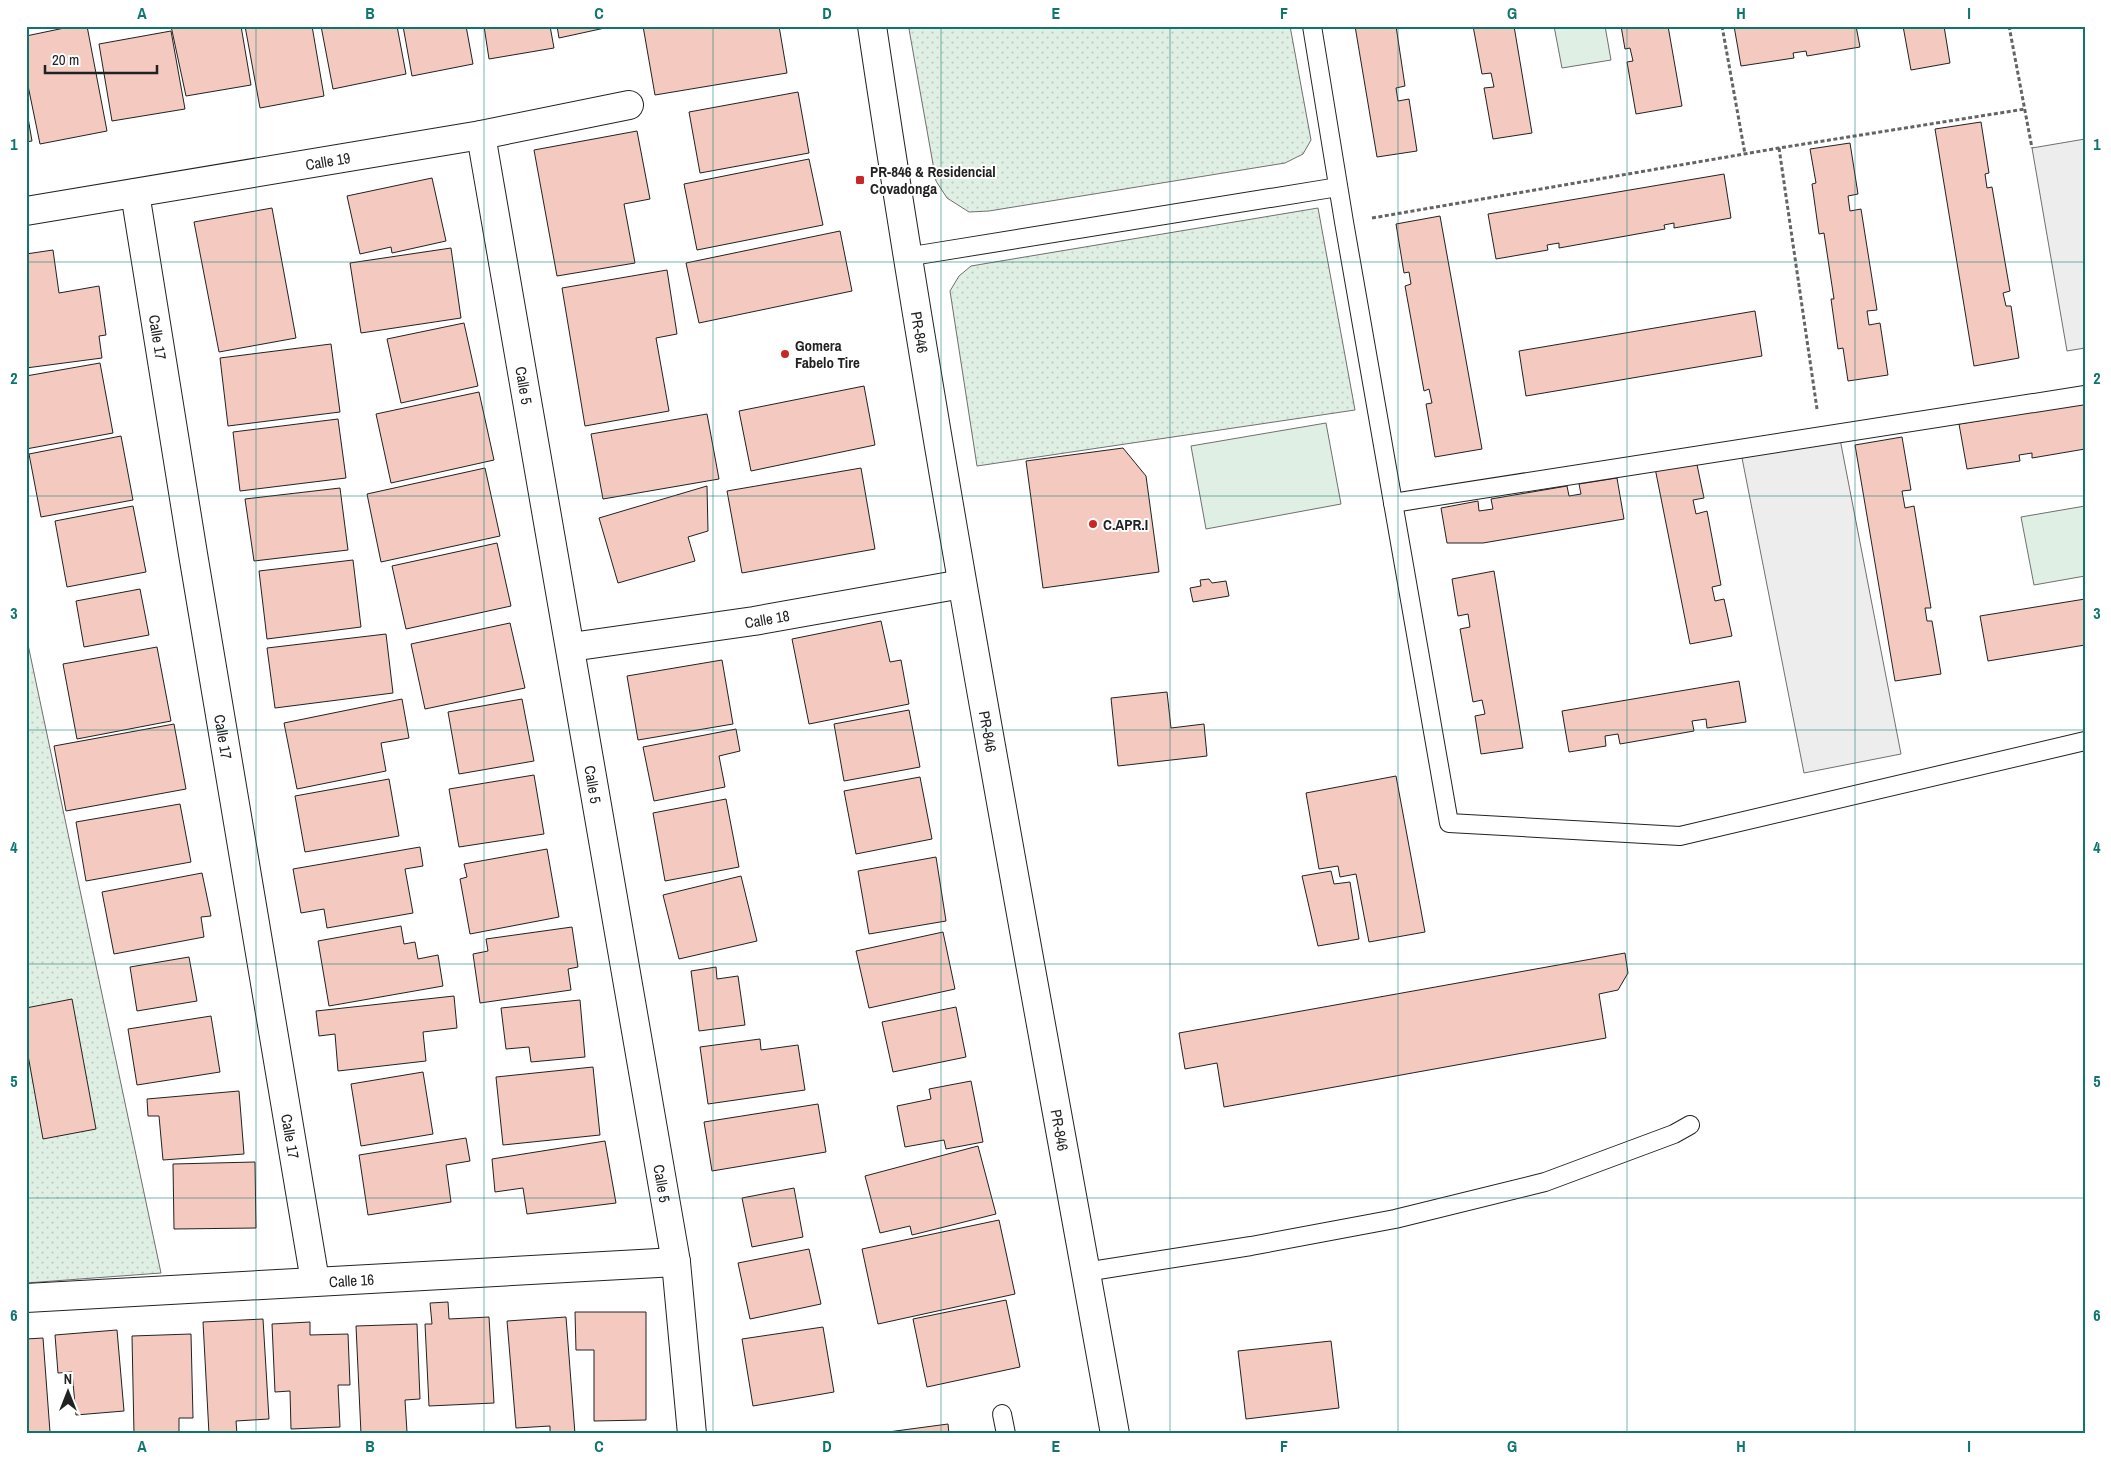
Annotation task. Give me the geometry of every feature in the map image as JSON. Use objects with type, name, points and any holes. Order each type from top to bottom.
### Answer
[{"type":"street","name":"PR-846","points":[[872,26],[906,257],[962,584],[1115,1434]]},
{"type":"street","name":"Calle 19","points":[[26,211],[481,135],[629,105]]},
{"type":"street","name":"Calle 5","points":[[481,135],[676,1262],[692,1434]]},
{"type":"street","name":"Calle 17","points":[[135,193],[194,564],[315,1280]]},
{"type":"street","name":"Calle 18","points":[[571,647],[747,622],[962,584]]},
{"type":"street","name":"Calle 16","points":[[26,1298],[315,1280],[676,1262]]},
{"type":"lane","points":[[1312,26],[1344,222],[1449,823],[1680,836],[2085,741]]},
{"type":"lane","points":[[906,257],[1338,187]]},
{"type":"lane","points":[[1393,502],[2085,395]]},
{"type":"lane","points":[[1086,1272],[1251,1246],[1413,1215],[1546,1182],[1674,1134],[1690,1125]]},
{"type":"lane","points":[[1002,1414],[1006,1434]]},
{"type":"path","points":[[1722,26],[1745,154]]},
{"type":"path","points":[[2009,26],[2032,148]]},
{"type":"path","points":[[1344,222],[1779,148],[2025,109]]},
{"type":"path","points":[[1779,148],[1820,436]]},
{"type":"green space","points":[[923,26],[1290,26],[1311,140],[1303,154],[1285,163],[989,211],[969,212],[947,198],[936,181],[909,29]]},
{"type":"green space","points":[[1554,26],[1605,26],[1611,60],[1562,68]]},
{"type":"green space","points":[[1318,208],[1355,410],[977,466],[950,291],[959,276],[971,266]]},
{"type":"green space","points":[[1326,423],[1341,504],[1206,529],[1191,446]]},
{"type":"green space","points":[[2085,506],[2085,576],[2034,585],[2021,517]]},
{"type":"green space","points":[[26,635],[161,1273],[26,1283]]},
{"type":"shaded area","points":[[2085,139],[2085,348],[2067,351],[2032,148]]},
{"type":"shaded area","points":[[1840,439],[1901,754],[1804,773],[1742,458]]},
{"type":"building","points":[[74,26],[87,26],[107,131],[40,144],[26,76],[26,36]]},
{"type":"building","points":[[171,26],[241,26],[251,85],[186,96]]},
{"type":"building","points":[[245,26],[312,26],[324,96],[260,108]]},
{"type":"building","points":[[321,26],[397,26],[406,74],[333,89]]},
{"type":"building","points":[[403,26],[466,26],[473,64],[412,76]]},
{"type":"building","points":[[484,26],[550,26],[554,48],[489,59]]},
{"type":"building","points":[[557,26],[614,26],[559,38]]},
{"type":"building","points":[[643,26],[779,26],[787,73],[655,95]]},
{"type":"building","points":[[1355,26],[1396,26],[1405,86],[1396,88],[1398,101],[1409,99],[1417,151],[1377,157]]},
{"type":"building","points":[[1473,26],[1514,26],[1532,133],[1493,139],[1484,88],[1494,87],[1491,73],[1482,74]]},
{"type":"building","points":[[1621,26],[1668,26],[1682,106],[1636,114],[1627,62],[1633,61],[1630,48],[1625,49]]},
{"type":"building","points":[[1734,26],[1856,26],[1860,47],[1807,56],[1806,51],[1793,53],[1794,58],[1741,66]]},
{"type":"building","points":[[1903,26],[1944,26],[1950,63],[1911,70]]},
{"type":"building","points":[[171,31],[185,109],[112,121],[99,44]]},
{"type":"building","points":[[798,92],[809,153],[700,173],[689,112]]},
{"type":"building","points":[[26,106],[32,141],[26,142]]},
{"type":"building","points":[[1981,122],[1989,173],[1985,174],[1987,188],[1992,187],[2010,291],[2003,293],[2006,306],[2011,306],[2019,358],[1974,366],[1935,129]]},
{"type":"building","points":[[637,131],[650,199],[624,204],[635,263],[557,276],[534,150]]},
{"type":"building","points":[[1850,143],[1858,194],[1848,196],[1850,211],[1861,209],[1877,310],[1867,311],[1869,325],[1880,323],[1888,375],[1848,381],[1843,348],[1838,349],[1831,299],[1834,299],[1824,233],[1819,234],[1812,184],[1816,183],[1810,149]]},
{"type":"building","points":[[809,159],[823,225],[697,250],[684,184]]},
{"type":"building","points":[[1724,174],[1731,218],[1674,228],[1674,223],[1664,225],[1665,229],[1559,248],[1559,243],[1547,245],[1548,250],[1496,259],[1488,214]]},
{"type":"building","points":[[432,178],[446,241],[392,253],[391,247],[360,254],[347,196]]},
{"type":"building","points":[[272,208],[296,338],[219,352],[194,222]]},
{"type":"building","points":[[1440,216],[1482,449],[1435,457],[1426,404],[1432,403],[1429,389],[1424,391],[1405,286],[1411,284],[1409,272],[1404,273],[1396,224]]},
{"type":"building","points":[[840,231],[852,291],[699,323],[686,263]]},
{"type":"building","points":[[451,248],[461,318],[361,333],[350,263]]},
{"type":"building","points":[[53,250],[59,293],[99,286],[106,335],[99,336],[102,358],[26,368],[26,254]]},
{"type":"building","points":[[667,270],[677,334],[656,338],[669,411],[585,426],[562,288]]},
{"type":"building","points":[[1755,311],[1762,356],[1526,396],[1519,351]]},
{"type":"building","points":[[464,323],[478,386],[401,403],[387,339]]},
{"type":"building","points":[[331,344],[340,412],[228,426],[220,358]]},
{"type":"building","points":[[100,363],[113,433],[26,449],[26,376]]},
{"type":"building","points":[[864,386],[875,445],[751,471],[739,411]]},
{"type":"building","points":[[479,392],[494,460],[391,483],[376,414]]},
{"type":"building","points":[[2085,403],[2085,449],[2032,458],[2032,453],[2019,455],[2020,461],[1967,469],[1959,424]]},
{"type":"building","points":[[707,414],[719,479],[603,499],[591,434]]},
{"type":"building","points":[[338,419],[346,478],[240,491],[233,432]]},
{"type":"building","points":[[121,436],[133,500],[41,517],[29,454]]},
{"type":"building","points":[[1902,437],[1911,490],[1902,491],[1905,508],[1914,506],[1931,608],[1925,608],[1927,621],[1932,621],[1941,674],[1895,681],[1855,445]]},
{"type":"building","name":"C.APR.I","points":[[1123,448],[1146,476],[1159,572],[1043,588],[1026,461]]},
{"type":"building","points":[[1696,460],[1704,498],[1693,500],[1696,514],[1707,511],[1721,585],[1712,587],[1715,601],[1724,599],[1732,636],[1690,644],[1655,468]]},
{"type":"building","points":[[485,468],[500,536],[381,562],[367,494]]},
{"type":"building","points":[[861,468],[875,549],[742,573],[727,491]]},
{"type":"building","points":[[1617,478],[1624,519],[1483,543],[1447,543],[1441,508],[1478,501],[1479,511],[1493,509],[1491,499],[1567,486],[1569,496],[1581,494],[1579,484]]},
{"type":"building","points":[[707,486],[708,531],[688,537],[695,561],[618,583],[599,518]]},
{"type":"building","points":[[340,488],[348,550],[254,561],[245,499]]},
{"type":"building","points":[[133,506],[146,572],[67,587],[55,521]]},
{"type":"building","points":[[497,543],[511,606],[406,629],[392,566]]},
{"type":"building","points":[[353,560],[361,627],[267,639],[259,571]]},
{"type":"building","points":[[1494,571],[1523,748],[1481,754],[1475,716],[1485,714],[1482,700],[1473,702],[1460,629],[1470,627],[1468,614],[1458,616],[1452,579]]},
{"type":"building","points":[[1209,579],[1212,583],[1226,581],[1229,596],[1193,602],[1190,588],[1201,586],[1200,580]]},
{"type":"building","points":[[140,589],[149,635],[84,647],[76,601]]},
{"type":"building","points":[[2085,599],[2085,645],[1988,661],[1980,616]]},
{"type":"building","points":[[881,621],[890,662],[901,660],[909,704],[809,724],[792,639]]},
{"type":"building","points":[[510,623],[525,688],[425,709],[411,644]]},
{"type":"building","points":[[386,634],[393,693],[275,708],[267,648]]},
{"type":"building","points":[[157,647],[171,721],[77,739],[63,664]]},
{"type":"building","points":[[722,660],[733,724],[638,740],[627,676]]},
{"type":"building","points":[[1739,681],[1746,722],[1707,728],[1706,719],[1692,721],[1694,731],[1620,744],[1618,734],[1605,736],[1606,746],[1569,752],[1562,711]]},
{"type":"building","points":[[1167,692],[1171,728],[1204,724],[1207,756],[1118,766],[1111,698]]},
{"type":"building","points":[[402,699],[409,738],[381,743],[386,771],[297,789],[284,723]]},
{"type":"building","points":[[522,699],[534,761],[459,774],[448,712]]},
{"type":"building","points":[[909,710],[920,767],[844,781],[834,724]]},
{"type":"building","points":[[174,724],[186,789],[66,811],[54,746]]},
{"type":"building","points":[[736,729],[740,751],[719,756],[725,787],[654,801],[643,747]]},
{"type":"building","points":[[534,775],[544,834],[459,847],[449,789]]},
{"type":"building","points":[[1396,776],[1425,932],[1369,942],[1356,874],[1340,877],[1338,866],[1319,869],[1306,793]]},
{"type":"building","points":[[920,777],[932,839],[856,854],[844,791]]},
{"type":"building","points":[[389,779],[399,836],[305,852],[295,796]]},
{"type":"building","points":[[726,799],[739,867],[665,881],[653,813]]},
{"type":"building","points":[[180,804],[191,862],[86,881],[76,822]]},
{"type":"building","points":[[420,847],[423,866],[405,869],[413,913],[327,928],[324,909],[301,913],[293,869]]},
{"type":"building","points":[[547,849],[559,917],[470,934],[460,879],[467,877],[464,864]]},
{"type":"building","points":[[936,857],[946,921],[869,934],[858,871]]},
{"type":"building","points":[[1331,871],[1334,884],[1350,882],[1359,939],[1318,946],[1302,876]]},
{"type":"building","points":[[202,873],[211,916],[201,917],[204,937],[114,954],[102,892]]},
{"type":"building","points":[[741,876],[757,941],[679,959],[663,895]]},
{"type":"building","points":[[401,926],[404,944],[415,942],[418,959],[438,955],[443,986],[329,1006],[318,941]]},
{"type":"building","points":[[572,927],[578,967],[568,969],[571,990],[480,1003],[473,954],[488,951],[486,939]]},
{"type":"building","points":[[943,932],[955,989],[869,1008],[856,951]]},
{"type":"building","points":[[1625,953],[1628,973],[1618,990],[1599,994],[1606,1038],[1224,1107],[1217,1063],[1185,1069],[1179,1033]]},
{"type":"building","points":[[189,957],[197,1001],[137,1011],[130,967]]},
{"type":"building","points":[[716,967],[717,979],[738,976],[745,1025],[699,1031],[691,971]]},
{"type":"building","points":[[454,996],[457,1028],[423,1032],[426,1061],[338,1071],[335,1034],[319,1036],[316,1011]]},
{"type":"building","points":[[72,999],[96,1129],[43,1139],[26,1044],[26,1008]]},
{"type":"building","points":[[580,1000],[585,1057],[531,1062],[529,1047],[506,1049],[501,1008]]},
{"type":"building","points":[[956,1007],[966,1057],[893,1072],[882,1022]]},
{"type":"building","points":[[211,1016],[220,1072],[137,1085],[128,1029]]},
{"type":"building","points":[[760,1039],[761,1050],[798,1045],[805,1090],[708,1104],[700,1047]]},
{"type":"building","points":[[593,1067],[600,1135],[503,1145],[496,1077]]},
{"type":"building","points":[[423,1072],[433,1134],[361,1146],[351,1084]]},
{"type":"building","points":[[971,1081],[983,1142],[946,1149],[944,1140],[905,1147],[897,1106],[931,1099],[929,1089]]},
{"type":"building","points":[[239,1091],[244,1154],[163,1160],[159,1116],[148,1116],[147,1099]]},
{"type":"building","points":[[818,1104],[826,1152],[712,1171],[704,1122]]},
{"type":"building","points":[[466,1138],[470,1161],[446,1165],[451,1202],[368,1215],[359,1155]]},
{"type":"building","points":[[605,1141],[616,1203],[527,1214],[523,1188],[495,1192],[492,1159]]},
{"type":"building","points":[[978,1146],[996,1214],[912,1235],[910,1226],[880,1233],[865,1176]]},
{"type":"building","points":[[255,1162],[256,1228],[174,1229],[173,1164]]},
{"type":"building","points":[[794,1188],[803,1237],[752,1247],[742,1198]]},
{"type":"building","points":[[999,1220],[1015,1294],[878,1324],[862,1249]]},
{"type":"building","points":[[809,1249],[821,1304],[750,1319],[738,1263]]},
{"type":"building","points":[[1006,1300],[1020,1367],[927,1387],[913,1319]]},
{"type":"building","points":[[448,1302],[449,1319],[489,1317],[494,1403],[429,1406],[425,1324],[432,1324],[430,1303]]},
{"type":"building","points":[[575,1312],[646,1312],[646,1420],[594,1421],[594,1350],[576,1350]]},
{"type":"building","points":[[566,1317],[575,1434],[550,1434],[550,1426],[516,1428],[507,1321]]},
{"type":"building","points":[[263,1319],[269,1419],[236,1421],[237,1434],[209,1434],[203,1322]]},
{"type":"building","points":[[310,1322],[310,1335],[348,1334],[350,1385],[338,1385],[340,1427],[291,1429],[290,1391],[275,1392],[272,1324]]},
{"type":"building","points":[[417,1324],[420,1399],[405,1400],[407,1432],[361,1434],[356,1326]]},
{"type":"building","points":[[823,1327],[834,1392],[753,1406],[742,1339]]},
{"type":"building","points":[[117,1330],[124,1411],[76,1415],[72,1372],[58,1373],[55,1335]]},
{"type":"building","points":[[191,1334],[193,1418],[179,1418],[179,1434],[134,1434],[132,1336]]},
{"type":"building","points":[[43,1338],[50,1432],[26,1434],[26,1339]]},
{"type":"building","points":[[1331,1341],[1339,1408],[1246,1419],[1238,1351]]},
{"type":"building","points":[[948,1424],[949,1434],[873,1434]]},
{"type":"place","name":"PR-846 & Residencial Covadonga","points":[[860,180]]},
{"type":"place","name":"Gomera Fabelo Tire","points":[[785,354]]},
{"type":"place","name":"C.APR.I","points":[[1093,524]]}]
